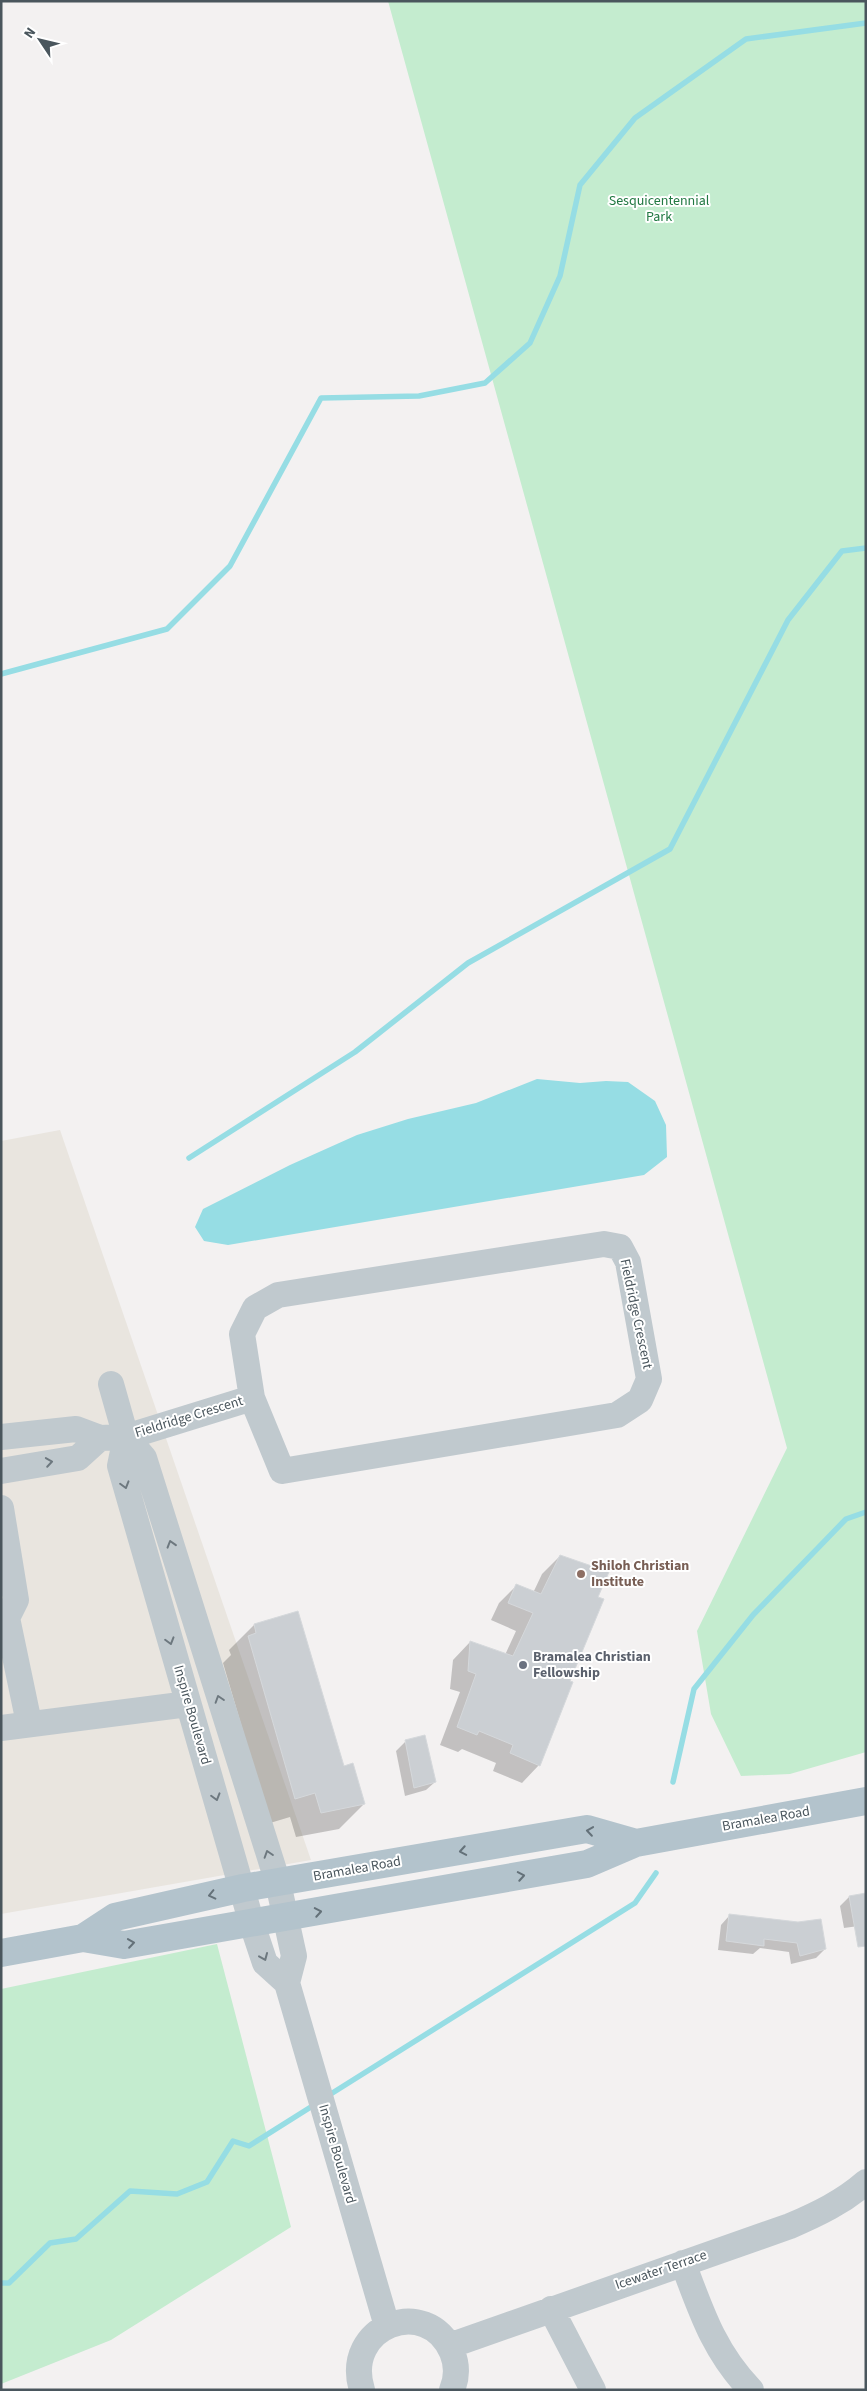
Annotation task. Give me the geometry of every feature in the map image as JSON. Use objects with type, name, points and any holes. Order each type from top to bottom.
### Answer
[{"type":"main road","name":"Bramalea Road","points":[[1,1953],[83,1938],[124,1945],[252,1924],[587,1864],[636,1843],[866,1801]]},
{"type":"main road","name":"Bramalea Road","points":[[83,1938],[115,1917],[243,1888],[587,1829],[636,1843]]},
{"type":"street","name":"Fieldridge Crescent","points":[[604,1244],[620,1247],[628,1262],[649,1379],[640,1400],[617,1415],[282,1471],[252,1398],[242,1334],[255,1308],[278,1295],[604,1244]]},
{"type":"street","name":"Inspire Boulevard","points":[[111,1384],[113,1437],[120,1466],[252,1924],[266,1963],[287,1983],[387,2326]]},
{"type":"street","name":"Fieldridge Crescent","points":[[113,1437],[252,1398]]},
{"type":"street","points":[[1,1437],[76,1429],[113,1437]]},
{"type":"street","name":"Inspire Boulevard","points":[[113,1437],[144,1458],[278,1883],[294,1956],[287,1983]]},
{"type":"street","points":[[1,1471],[78,1458],[113,1437]]},
{"type":"street","points":[[1,1508],[16,1600],[7,1618],[29,1723]]},
{"type":"street","points":[[1,1728],[188,1704]]},
{"type":"street","name":"Icewater Terrace","points":[[449,2346],[790,2226],[827,2210],[848,2197],[866,2182]]},
{"type":"street","points":[[683,2263],[714,2342],[729,2364],[751,2390]]},
{"type":"street","points":[[551,2309],[593,2390]]},
{"type":"street","points":[[362,2390],[358,2370],[363,2348],[378,2331],[401,2322],[415,2322],[429,2327],[440,2334],[455,2358],[456,2372],[452,2390]]},
{"type":"shaded area","points":[[60,1130],[311,1860],[1,1914],[1,1141]]},
{"type":"green space","name":"Sesquicentennial Park","points":[[388,1],[866,1],[866,1752],[790,1774],[741,1776],[711,1714],[697,1631],[787,1448]]},
{"type":"green space","points":[[217,1944],[291,2227],[111,2340],[1,2384],[1,1989]]},
{"type":"water","points":[[537,1079],[580,1083],[628,1082],[655,1101],[666,1125],[667,1157],[644,1175],[228,1245],[204,1241],[195,1227],[203,1209],[290,1165],[357,1135],[408,1119],[476,1103]]},
{"type":"building","name":"Bramalea Christian Fellowship","points":[[560,1555],[609,1572],[598,1597],[604,1599],[570,1681],[573,1682],[540,1766],[510,1753],[513,1745],[479,1731],[477,1735],[457,1727],[476,1674],[468,1671],[470,1641],[513,1656],[533,1613],[508,1603],[516,1584],[541,1594]]},
{"type":"building","points":[[298,1611],[344,1766],[353,1763],[365,1804],[321,1813],[315,1793],[295,1799],[248,1636],[256,1633],[254,1624]]},
{"type":"building","points":[[425,1735],[436,1782],[414,1788],[405,1740]]},
{"type":"building","points":[[866,1893],[866,1946],[858,1947],[849,1896]]},
{"type":"building","points":[[729,1914],[798,1922],[821,1919],[826,1949],[800,1956],[797,1943],[764,1939],[764,1946],[726,1941]]},
{"type":"waterway","points":[[1,674],[167,629],[230,566],[321,398],[419,396],[485,383],[530,343],[560,276],[580,185],[635,118],[746,39],[866,23]]},
{"type":"waterway","points":[[189,1158],[355,1052],[468,963],[670,849],[788,620],[842,551],[866,548]]},
{"type":"waterway","points":[[673,1782],[694,1689],[753,1615],[846,1519],[866,1512]]},
{"type":"waterway","points":[[326,2097],[635,1903],[656,1873]]},
{"type":"waterway","points":[[1,2283],[9,2283],[50,2243],[76,2239],[130,2191],[177,2194],[207,2182],[233,2141],[249,2146],[314,2105]]},
{"type":"place","name":"Shiloh Christian Institute","points":[[581,1574]]},
{"type":"place","name":"Bramalea Christian Fellowship","points":[[523,1665]]}]
